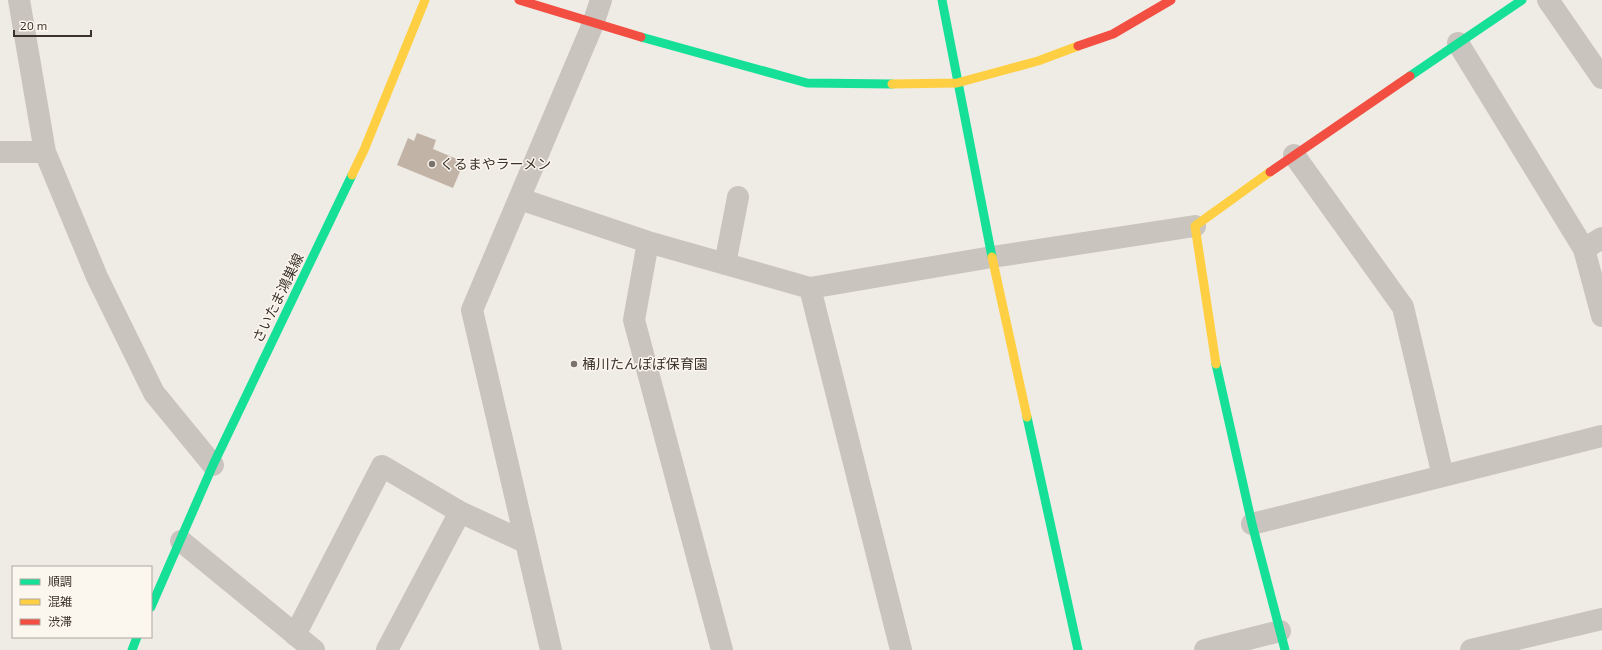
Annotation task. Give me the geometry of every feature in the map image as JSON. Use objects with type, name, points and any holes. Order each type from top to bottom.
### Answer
[{"type":"street","points":[[19,0],[45,152],[97,277],[154,392],[213,465]]},
{"type":"street","name":"さいたま鴻巣線","points":[[152,605],[213,465],[364,150],[425,0]]},
{"type":"street","points":[[519,0],[594,24],[807,83],[867,85],[956,83],[1038,61],[1113,34],[1171,0]]},
{"type":"street","points":[[551,650],[472,310],[594,24],[601,0]]},
{"type":"street","points":[[942,0],[956,83],[992,257],[1078,650]]},
{"type":"street","points":[[520,199],[648,242],[810,288],[992,257],[1196,226],[1294,155],[1522,0]]},
{"type":"street","points":[[1548,0],[1602,78]]},
{"type":"street","points":[[1458,43],[1593,244],[1602,316]]},
{"type":"street","points":[[0,152],[45,152]]},
{"type":"street","points":[[1294,155],[1403,307],[1443,476]]},
{"type":"street","points":[[725,264],[738,197]]},
{"type":"street","points":[[1196,226],[1216,373],[1252,524],[1282,640],[1205,650]]},
{"type":"street","points":[[648,242],[634,320],[722,650]]},
{"type":"street","points":[[810,288],[902,650]]},
{"type":"street","points":[[1252,524],[1602,436]]},
{"type":"street","points":[[295,635],[382,466],[460,512],[525,542]]},
{"type":"street","points":[[387,650],[460,512]]},
{"type":"street","points":[[181,541],[314,650]]},
{"type":"street","points":[[1471,650],[1602,619]]},
{"type":"street","points":[[132,650],[138,638]]},
{"type":"building","points":[[417,133],[436,140],[433,149],[464,162],[453,188],[397,165],[408,138],[414,141]]},
{"type":"traffic: fast","points":[[942,0],[992,257]]},
{"type":"traffic: fast","points":[[1410,76],[1522,0]]},
{"type":"traffic: fast","points":[[641,37],[807,83],[892,84]]},
{"type":"traffic: fast","points":[[152,605],[213,465],[352,175]]},
{"type":"traffic: fast","points":[[1216,364],[1252,524],[1285,650]]},
{"type":"traffic: fast","points":[[1027,417],[1078,650]]},
{"type":"traffic: fast","points":[[132,650],[137,638]]},
{"type":"traffic: slow","points":[[352,175],[364,150],[425,0]]},
{"type":"traffic: slow","points":[[892,84],[957,83],[1038,61],[1078,46]]},
{"type":"traffic: slow","points":[[1216,364],[1195,226],[1270,172]]},
{"type":"traffic: slow","points":[[992,257],[1027,417]]},
{"type":"traffic: jam","points":[[519,0],[641,37]]},
{"type":"traffic: jam","points":[[1078,46],[1113,34],[1171,0]]},
{"type":"traffic: jam","points":[[1270,172],[1410,76]]},
{"type":"place","name":"くるまやラーメン","points":[[432,164]]},
{"type":"place","name":"桶川たんぽぽ保育園","points":[[574,364]]}]
